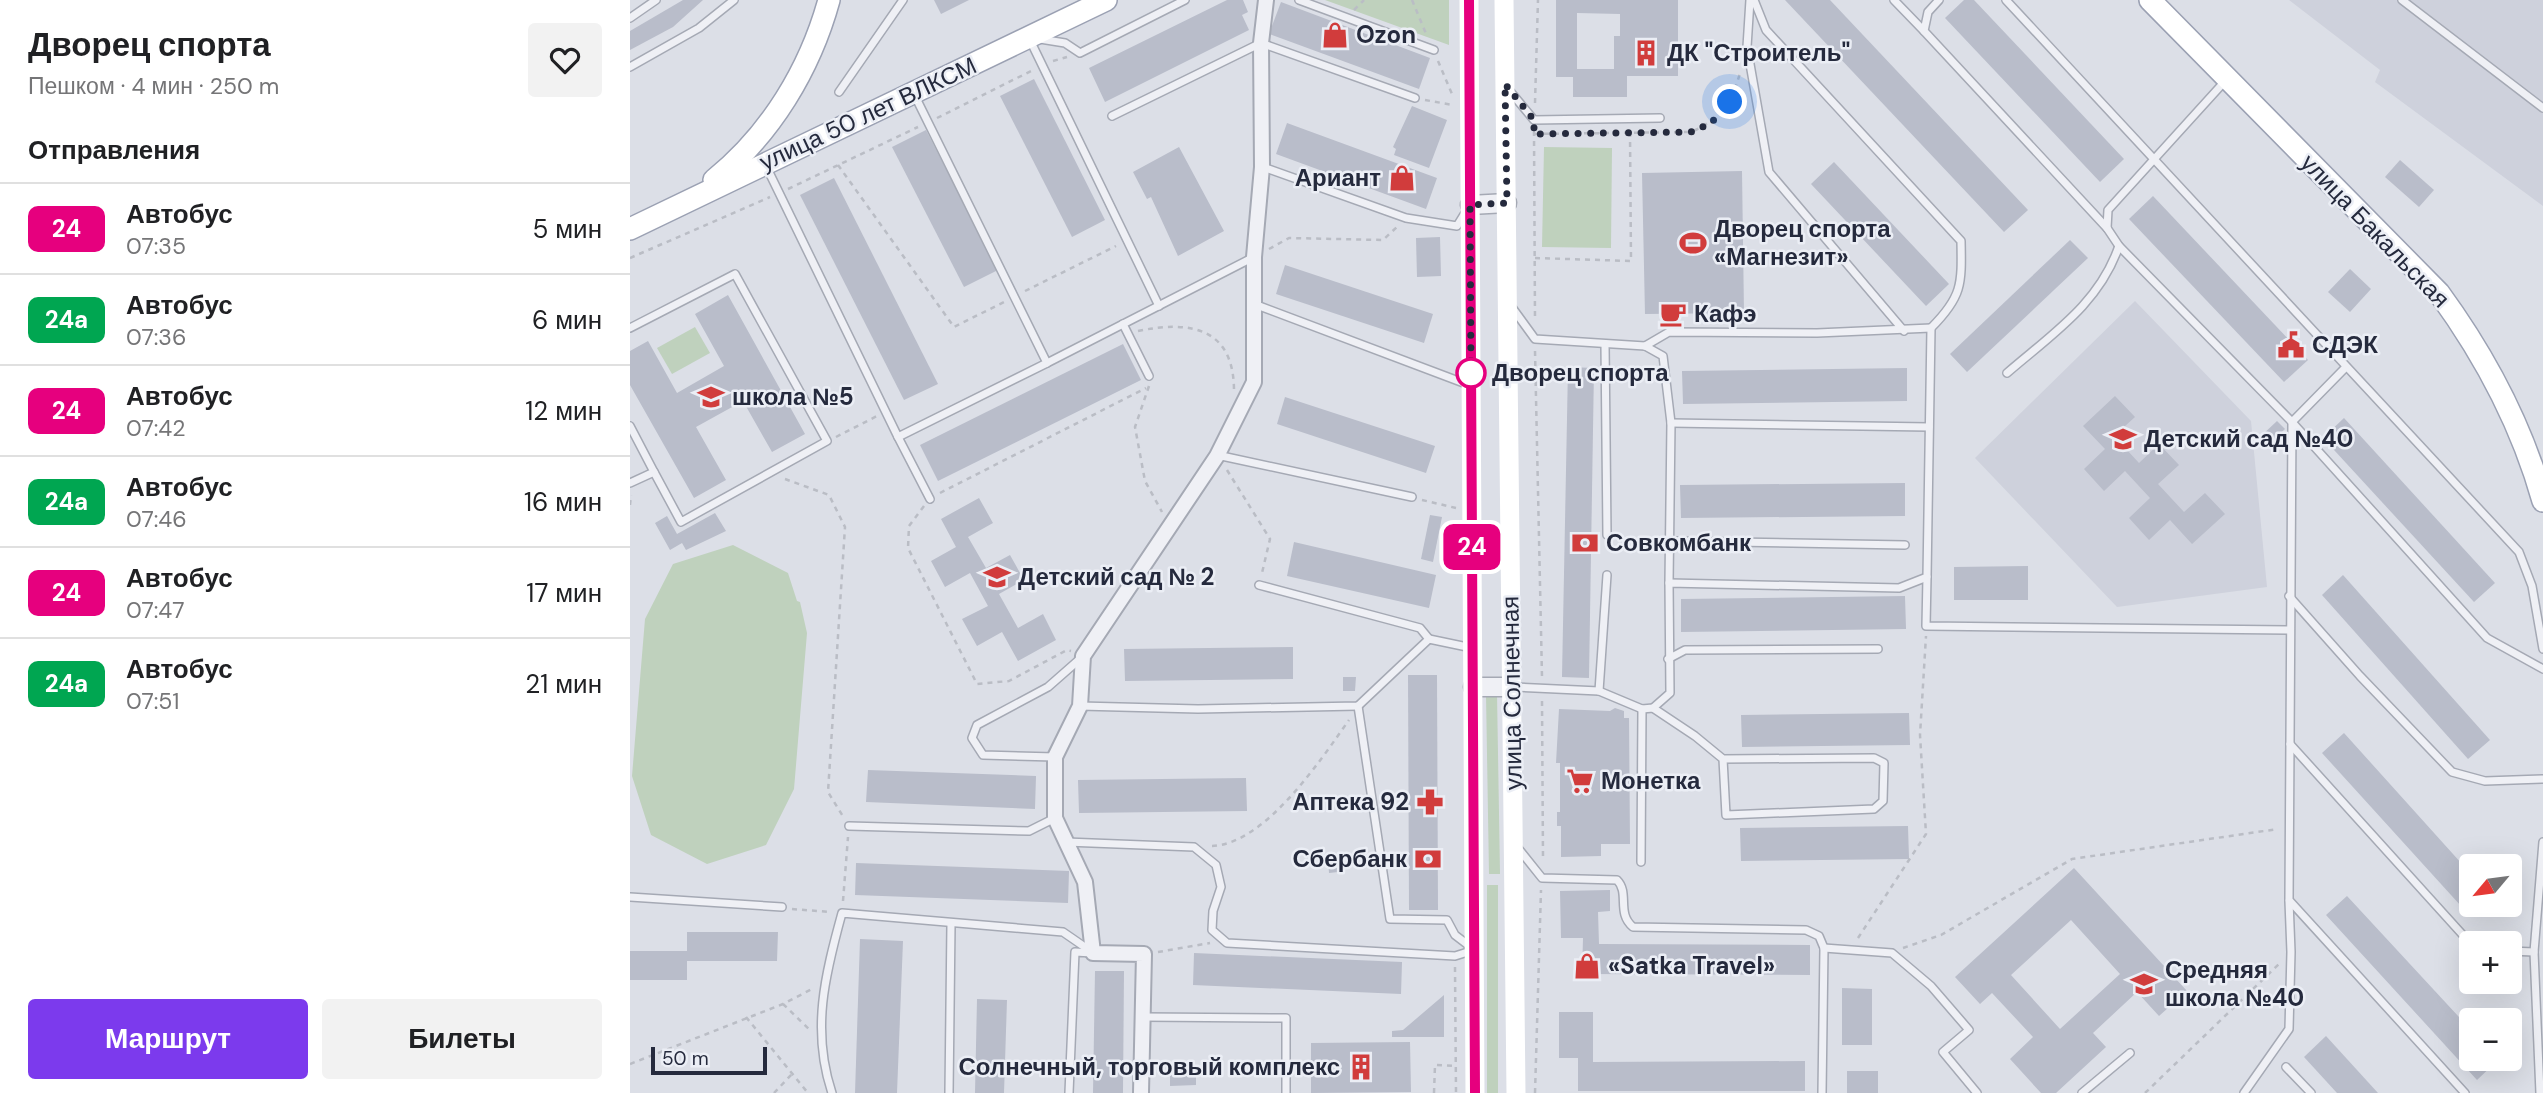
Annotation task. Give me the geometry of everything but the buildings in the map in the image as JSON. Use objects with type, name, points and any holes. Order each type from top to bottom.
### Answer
[{"type":"main road","points":[[693,197],[737,157],[789,95],[814,48],[829,0]]},
{"type":"main road","name":"улица 50 лет ВЛКСМ","points":[[630,229],[1105,0]]},
{"type":"main road","name":"улица Солнечная","points":[[1469,0],[1475,1093]]},
{"type":"main road","name":"улица Солнечная","points":[[1504,0],[1516,1093]]},
{"type":"main road","name":"улица Бакальская","points":[[2150,0],[2439,293],[2466,330],[2515,422],[2532,463],[2543,501]]},
{"type":"street","points":[[1141,1093],[1144,954],[1093,953],[1085,882],[1055,818],[1055,757],[1080,706],[1083,656],[1217,455],[1254,382],[1254,257],[1262,167],[1261,43],[1266,0]]},
{"type":"street","points":[[1470,205],[1507,203]]},
{"type":"street","points":[[1473,687],[1512,687]]},
{"type":"lane","points":[[630,18],[656,0]]},
{"type":"lane","points":[[630,67],[699,28],[734,0]]},
{"type":"lane","points":[[839,92],[903,0]]},
{"type":"lane","points":[[1028,37],[1065,43],[1080,53],[1185,0]]},
{"type":"lane","points":[[1299,0],[1434,50]]},
{"type":"lane","points":[[1752,0],[1747,47],[1769,172],[1904,331]]},
{"type":"lane","points":[[1645,346],[1669,332],[1904,331],[1931,328],[1953,306],[1961,276],[1961,241],[1766,30],[1752,0]]},
{"type":"lane","points":[[1894,0],[2106,228],[2119,246],[2291,422],[2487,638],[2543,669]]},
{"type":"lane","points":[[1924,31],[1928,12],[1939,0]]},
{"type":"lane","points":[[2006,0],[2519,552],[2532,586],[2543,649]]},
{"type":"lane","points":[[2402,0],[2543,108]]},
{"type":"lane","points":[[1028,37],[1159,306]]},
{"type":"lane","points":[[1112,116],[1261,43],[1415,98]]},
{"type":"lane","points":[[2106,228],[2108,209],[2227,80]]},
{"type":"lane","points":[[1505,84],[1534,120],[1660,118]]},
{"type":"lane","points":[[914,92],[1047,363]]},
{"type":"lane","points":[[765,163],[930,499]]},
{"type":"lane","points":[[1262,167],[1406,218],[1457,226],[1470,205]]},
{"type":"lane","points":[[2007,373],[2089,303],[2110,272],[2119,246]]},
{"type":"lane","points":[[898,437],[1254,257]]},
{"type":"lane","points":[[630,328],[735,274],[827,441],[681,522],[630,426]]},
{"type":"lane","points":[[1507,300],[1535,339],[1645,346],[1663,356],[1671,423],[1668,659],[1670,693],[1653,708],[1642,709],[1599,691],[1542,691],[1512,687]]},
{"type":"lane","points":[[1253,304],[1471,386]]},
{"type":"lane","points":[[1123,324],[1149,376]]},
{"type":"lane","points":[[1931,328],[1926,626],[2290,630]]},
{"type":"lane","points":[[1605,344],[1607,535]]},
{"type":"lane","points":[[2244,1093],[2289,1028],[2291,952],[2287,828],[2290,744],[2291,422],[2346,368]]},
{"type":"lane","points":[[1671,423],[1929,427]]},
{"type":"lane","points":[[1217,455],[1412,497]]},
{"type":"lane","points":[[630,483],[654,472]]},
{"type":"lane","points":[[1671,541],[1905,545]]},
{"type":"lane","points":[[1599,691],[1607,575]]},
{"type":"lane","points":[[1669,583],[1899,588],[1927,577]]},
{"type":"lane","points":[[1259,585],[1420,628],[1429,639],[1472,648]]},
{"type":"lane","points":[[2290,596],[2360,676],[2452,772],[2485,781],[2543,779]]},
{"type":"lane","points":[[1080,706],[1211,709],[1359,706],[1429,639]]},
{"type":"lane","points":[[1668,659],[1685,650],[1878,649]]},
{"type":"lane","points":[[1055,757],[984,755],[972,738],[977,725],[1048,687],[1083,656]]},
{"type":"lane","points":[[1359,706],[1390,919],[1447,919],[1455,935],[1474,950]]},
{"type":"lane","points":[[1653,708],[1695,736],[1723,759],[1874,758],[1884,763],[1884,801],[1874,809],[1726,815],[1723,759]]},
{"type":"lane","points":[[1642,709],[1642,862]]},
{"type":"lane","points":[[2290,744],[2459,931]]},
{"type":"lane","points":[[849,827],[1029,831],[1055,818]]},
{"type":"lane","points":[[1066,842],[1194,847],[1216,865],[1221,887],[1213,911],[1212,930],[1227,943],[1455,956],[1474,950]]},
{"type":"lane","points":[[1513,842],[1542,878],[1617,880],[1622,886],[1623,916],[1633,927],[1806,930],[1819,936],[1824,948],[1822,1093]]},
{"type":"lane","points":[[2540,1093],[2534,952],[2543,842]]},
{"type":"lane","points":[[630,897],[782,908]]},
{"type":"lane","points":[[2289,900],[2465,1093]]},
{"type":"lane","points":[[832,1093],[823,1067],[823,983],[842,913],[1063,932],[1093,953]]},
{"type":"lane","points":[[949,1093],[951,924]]},
{"type":"lane","points":[[1824,948],[1892,953],[1931,986],[1969,1030],[1943,1052],[1978,1093]]},
{"type":"lane","points":[[1069,1093],[1075,952],[1093,953]]},
{"type":"lane","points":[[2522,952],[2534,952]]},
{"type":"lane","points":[[1143,1017],[1286,1018],[1286,1093]]},
{"type":"lane","points":[[2082,1093],[2130,1053]]},
{"type":"lane","points":[[2286,1067],[2311,1093]]},
{"type":"path","points":[[1350,13],[1364,0]]},
{"type":"path","points":[[1538,0],[1534,120],[1535,339],[1543,863]]},
{"type":"path","points":[[1534,134],[1691,132],[1711,123],[1730,102],[1747,47]]},
{"type":"path","points":[[932,121],[1041,67]]},
{"type":"path","points":[[1415,98],[1456,105]]},
{"type":"path","points":[[1535,258],[1631,261],[1630,133]]},
{"type":"path","points":[[838,165],[954,327],[1127,241]]},
{"type":"path","points":[[1254,257],[1289,238],[1383,240],[1406,218]]},
{"type":"path","points":[[1123,324],[1134,331],[1194,328],[1214,335],[1227,350],[1233,370],[1234,400]]},
{"type":"path","points":[[1083,656],[1067,650],[1009,681],[977,684],[908,548],[909,526],[930,499],[1149,386]]},
{"type":"path","points":[[1146,396],[1135,427],[1145,481],[1170,526]]},
{"type":"path","points":[[827,441],[885,411]]},
{"type":"path","points":[[1217,455],[1270,539],[1259,585]]},
{"type":"path","points":[[770,473],[829,495],[845,527],[828,792],[849,827],[842,913],[782,908]]},
{"type":"path","points":[[1412,497],[1456,508]]},
{"type":"path","points":[[1855,942],[1926,834],[1920,735],[1926,626]]},
{"type":"path","points":[[1194,847],[1230,846],[1267,818],[1313,772],[1359,706]]},
{"type":"path","points":[[1892,953],[1941,935],[2072,859],[2287,828]]},
{"type":"path","points":[[1535,1093],[1542,878]]},
{"type":"path","points":[[1144,954],[1197,944],[1227,943]]},
{"type":"path","points":[[2146,1093],[2291,952]]},
{"type":"path","points":[[630,1064],[783,1004],[823,983]]},
{"type":"path","points":[[783,1004],[822,1042]]},
{"type":"path","points":[[746,1017],[808,1093]]},
{"type":"path","points":[[1434,1093],[1435,1065],[1456,1066]]},
{"type":"path","points":[[775,1093],[792,1074]]},
{"type":"shaded area","points":[[2289,0],[2543,0],[2543,206],[2375,82],[2380,70]]},
{"type":"shaded area","name":"Детский сад №40","points":[[2135,301],[2251,421],[2267,587],[2117,607],[1975,458]]},
{"type":"green space","points":[[1325,0],[1449,0],[1449,45]]},
{"type":"green space","points":[[1544,147],[1612,148],[1611,248],[1542,247]]},
{"type":"green space","points":[[695,327],[710,353],[672,374],[657,348]]},
{"type":"green space","points":[[733,545],[788,573],[797,601],[800,602],[807,633],[794,789],[766,845],[707,864],[651,835],[632,776],[645,619],[673,564]]},
{"type":"green space","points":[[1497,693],[1500,874],[1489,874],[1486,694]]},
{"type":"green space","points":[[1487,885],[1498,885],[1498,1093],[1487,1093]]},
{"type":"bus line","name":"24","points":[[1469,0],[1475,1093]]},
{"type":"place","name":"Ozon","points":[[1335,35]]},
{"type":"place","name":"ДК \"Строитель\"","points":[[1646,53]]},
{"type":"place","name":"Ариант","points":[[1402,178]]},
{"type":"place","name":"Дворец спорта «Магнезит»","points":[[1693,243]]},
{"type":"place","name":"Кафэ","points":[[1673,314]]},
{"type":"place","name":"СДЭК","points":[[2291,345]]},
{"type":"place","name":"Дворец спорта","points":[[1471,373]]},
{"type":"place","name":"школа №5","points":[[711,397]]},
{"type":"place","name":"Детский сад №40","points":[[2123,439]]},
{"type":"place","name":"Совкомбанк","points":[[1585,543]]},
{"type":"place","name":"Детский сад № 2","points":[[997,577]]},
{"type":"place","name":"Монетка","points":[[1580,781]]},
{"type":"place","name":"Аптека 92","points":[[1430,802]]},
{"type":"place","name":"Сбербанк","points":[[1428,859]]},
{"type":"place","name":"«Satka Travel»","points":[[1587,966]]},
{"type":"place","name":"Средняя школа №40","points":[[2144,984]]},
{"type":"place","name":"Солнечный, торговый комплекс","points":[[1361,1067]]},
{"type":"route","points":[[1471,373],[1470,205],[1507,203],[1505,84],[1534,120],[1534,134],[1691,132],[1711,123],[1730,102]]}]
